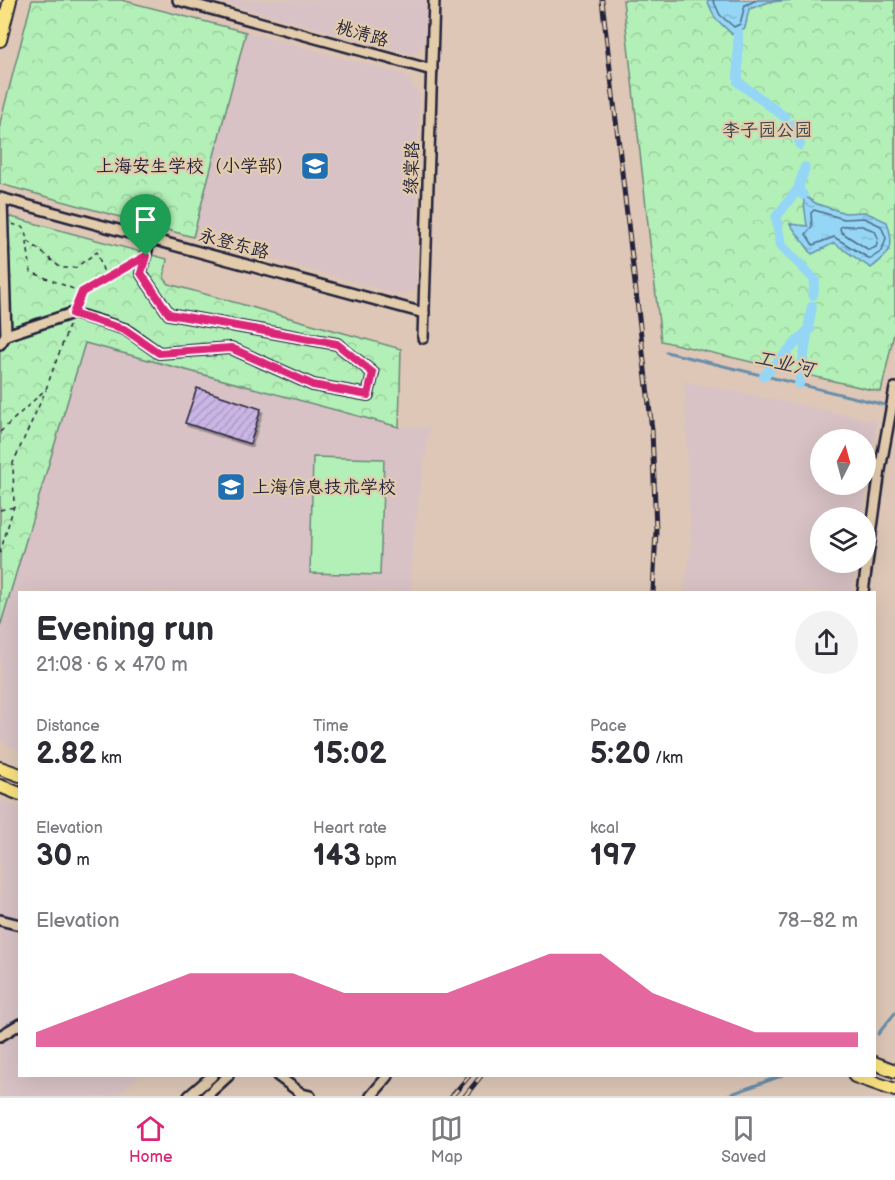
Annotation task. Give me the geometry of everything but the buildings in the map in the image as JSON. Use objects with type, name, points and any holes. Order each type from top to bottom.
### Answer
[{"type":"main road","points":[[0,40],[10,0]]},
{"type":"main road","points":[[0,768],[18,774]]},
{"type":"main road","points":[[0,786],[18,793]]},
{"type":"main road","points":[[876,1064],[895,1071]]},
{"type":"main road","points":[[858,1077],[895,1090]]},
{"type":"street","name":"桃清路","points":[[178,0],[432,70]]},
{"type":"street","name":"绿棠路","points":[[423,338],[434,0]]},
{"type":"street","name":"永登东路","points":[[1,199],[424,313]]},
{"type":"street","points":[[0,344],[6,335],[1,199]]},
{"type":"street","points":[[6,335],[73,314],[124,329],[159,353],[231,348],[313,385],[368,395],[373,373],[337,344],[169,314],[141,273],[150,239]]},
{"type":"street","points":[[863,591],[872,520],[894,393]]},
{"type":"street","points":[[0,920],[18,924]]},
{"type":"street","points":[[0,1036],[18,1025]]},
{"type":"street","points":[[189,1096],[211,1077]]},
{"type":"street","points":[[206,1096],[227,1077]]},
{"type":"street","points":[[279,1077],[302,1094],[310,1096]]},
{"type":"street","points":[[371,1096],[387,1077]]},
{"type":"path","points":[[3,222],[26,228],[31,272],[82,292]]},
{"type":"path","points":[[27,240],[61,268],[75,268],[97,252],[106,279]]},
{"type":"path","points":[[0,553],[14,506],[13,463],[46,389],[82,292],[146,256]]},
{"type":"path","points":[[0,432],[46,389]]},
{"type":"path","points":[[0,510],[14,506]]},
{"type":"shaded area","points":[[215,0],[426,0],[424,45],[410,54]]},
{"type":"shaded area","name":"上海安生学校（小学部）","points":[[246,32],[405,75],[419,95],[416,290],[401,295],[193,237]]},
{"type":"shaded area","name":"上海信息技术学校","points":[[85,343],[399,427],[429,428],[412,547],[411,591],[18,591],[18,749],[7,745],[0,739],[0,627]]},
{"type":"shaded area","points":[[684,381],[877,421],[876,429],[810,429],[810,495],[865,495],[864,507],[810,507],[810,573],[854,573],[851,591],[684,591],[691,547]]},
{"type":"shaded area","points":[[0,800],[18,807],[18,1077],[138,1077],[113,1096],[0,1096]]},
{"type":"green space","points":[[32,0],[121,0],[246,32],[193,237],[0,184],[0,123]]},
{"type":"green space","name":"李子园公园","points":[[623,0],[895,0],[895,329],[881,392],[661,341]]},
{"type":"green space","points":[[0,214],[167,259],[164,278],[169,284],[401,349],[399,427],[85,343],[0,627]]},
{"type":"green space","points":[[313,457],[384,459],[380,575],[310,573]]},
{"type":"water","points":[[707,0],[794,0],[769,2],[749,9],[745,28],[732,34],[715,18]]},
{"type":"water","points":[[803,195],[817,204],[845,213],[865,212],[887,222],[891,243],[887,253],[871,268],[834,243],[812,254],[790,224],[807,226]]},
{"type":"waterway","points":[[738,32],[738,82],[785,117]]},
{"type":"waterway","points":[[794,124],[797,126],[800,145]]},
{"type":"waterway","points":[[798,189],[805,167]]},
{"type":"waterway","points":[[803,195],[798,189],[776,217],[781,245],[815,280],[813,295]]},
{"type":"waterway","points":[[799,384],[812,306]]},
{"type":"waterway","points":[[764,376],[810,328]]},
{"type":"waterway","name":"工业河","points":[[666,352],[889,406]]},
{"type":"waterway","points":[[878,1034],[895,1013]]},
{"type":"waterway","points":[[726,1096],[778,1077]]},
{"type":"railway","points":[[602,0],[652,430],[656,530],[653,591]]},
{"type":"railway","points":[[452,1096],[468,1077]]},
{"type":"railway","points":[[465,1096],[480,1077]]},
{"type":"place","name":"上海安生学校（小学部）","points":[[315,166]]},
{"type":"place","name":"上海信息技术学校","points":[[231,487]]},
{"type":"route","points":[[146,256],[141,273],[169,314],[337,344],[373,373],[368,395],[313,385],[231,348],[159,353],[124,329],[73,314],[82,292],[146,256]]}]
